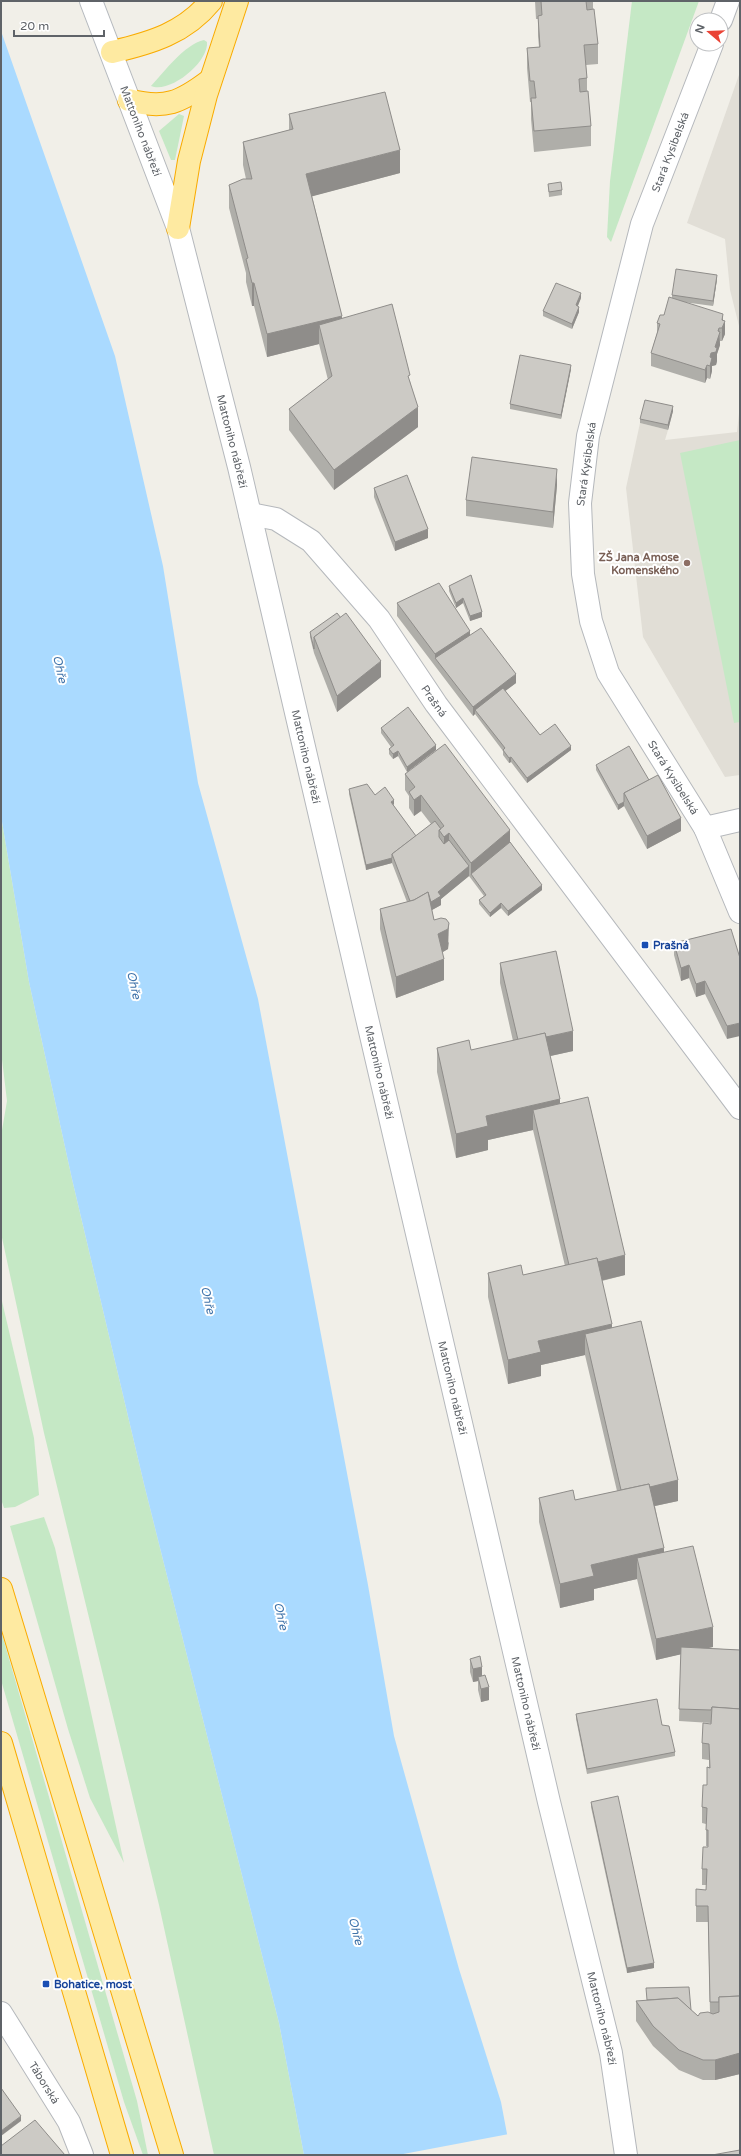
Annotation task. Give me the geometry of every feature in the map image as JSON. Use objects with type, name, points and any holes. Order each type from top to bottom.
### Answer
[{"type":"highway","points":[[112,52],[146,44],[186,26],[211,1]]},
{"type":"highway","points":[[178,228],[188,161],[209,81],[230,28],[237,1]]},
{"type":"highway","points":[[129,100],[146,105],[160,104],[186,98],[209,81]]},
{"type":"highway","points":[[1,1589],[172,2155]]},
{"type":"highway","points":[[1,1743],[122,2155]]},
{"type":"street","name":"Mattoniho nábřeží","points":[[91,1],[112,52],[178,228],[250,514],[549,1802],[611,2053],[626,2155]]},
{"type":"street","points":[[724,12],[728,1]]},
{"type":"street","name":"Stará Kysibelská","points":[[709,52],[642,224],[588,436],[580,503],[583,574],[591,622],[608,673],[705,828],[740,912]]},
{"type":"street","name":"Prašná","points":[[250,514],[276,519],[311,541],[379,619],[436,704],[740,1108]]},
{"type":"street","points":[[705,828],[740,820]]},
{"type":"street","name":"Táborská","points":[[1,2013],[69,2122],[82,2155]]},
{"type":"shaded area","points":[[740,72],[740,330],[730,290],[725,239],[687,223]]},
{"type":"shaded area","name":"ZŠ Jana Amose Komenského","points":[[740,404],[740,775],[725,777],[643,637],[626,488],[640,423],[668,430],[665,440],[737,432]]},
{"type":"green space","points":[[632,1],[699,1],[695,12],[689,12],[689,28],[611,242],[607,237],[610,181]]},
{"type":"green space","points":[[204,40],[207,42],[206,50],[202,58],[187,74],[178,81],[168,85],[159,87],[151,86],[168,66],[182,53]]},
{"type":"green space","points":[[179,114],[184,116],[175,160],[171,160],[159,131]]},
{"type":"green space","points":[[740,440],[740,722],[734,723],[680,453]]},
{"type":"green space","points":[[1,816],[29,982],[72,1179],[144,1484],[279,2023],[304,2155],[214,2155],[159,1905],[44,1433],[1,1233],[1,1136],[7,1101],[1,1051]]},
{"type":"green space","points":[[1,1297],[34,1438],[39,1495],[15,1507],[4,1508],[1,1499]]},
{"type":"green space","points":[[44,1517],[55,1548],[124,1863],[90,1798],[68,1729],[10,1526]]},
{"type":"green space","points":[[1,1631],[137,2101],[148,2155],[143,2155],[124,2102],[1,1680]]},
{"type":"water","name":"Ohře","points":[[1,31],[115,356],[163,566],[198,783],[258,999],[368,1585],[394,1736],[459,1969],[501,2102],[511,2155],[304,2155],[279,2023],[144,1484],[72,1179],[29,982],[1,816]]},
{"type":"pier","points":[[509,2134],[513,2155],[398,2155]]},
{"type":"building","points":[[541,1],[586,1],[587,10],[594,9],[598,44],[584,45],[587,78],[579,79],[580,92],[588,91],[591,126],[534,131],[531,98],[536,98],[534,81],[530,81],[527,48],[540,47],[538,16],[542,15]]},
{"type":"building","points":[[385,92],[400,150],[306,174],[342,316],[267,334],[254,283],[252,283],[246,259],[248,258],[229,185],[243,179],[252,179],[243,142],[293,129],[289,114]]},
{"type":"building","points":[[561,182],[562,190],[549,192],[548,184]]},
{"type":"building","points":[[676,269],[717,275],[713,301],[672,295]]},
{"type":"building","points":[[556,283],[581,293],[576,305],[579,307],[572,324],[543,311]]},
{"type":"building","points":[[669,297],[723,314],[722,320],[725,321],[722,328],[719,328],[718,331],[720,332],[715,347],[717,348],[716,352],[711,353],[710,357],[712,358],[710,366],[707,365],[705,370],[651,353],[660,324],[657,323],[660,315],[664,315]]},
{"type":"building","points":[[392,304],[410,375],[408,376],[418,407],[334,470],[289,409],[332,376],[319,325]]},
{"type":"building","points":[[520,355],[571,365],[561,415],[510,404]]},
{"type":"building","points":[[645,400],[673,406],[668,425],[640,419]]},
{"type":"building","points":[[472,457],[557,469],[553,512],[466,500]]},
{"type":"building","points":[[407,475],[428,529],[395,542],[374,488]]},
{"type":"building","points":[[471,575],[482,612],[470,616],[463,598],[456,603],[449,586]]},
{"type":"building","points":[[439,583],[470,631],[435,654],[397,603]]},
{"type":"building","points":[[337,613],[341,618],[314,637],[314,649],[310,632]]},
{"type":"building","points":[[346,613],[381,661],[337,696],[314,637]]},
{"type":"building","points":[[481,628],[516,674],[473,707],[435,658]]},
{"type":"building","points":[[503,688],[540,735],[555,724],[571,746],[527,778],[511,757],[509,758],[503,750],[505,748],[475,710]]},
{"type":"building","points":[[408,707],[436,745],[407,767],[398,751],[393,754],[389,749],[394,745],[381,728]]},
{"type":"building","points":[[445,744],[510,830],[471,863],[449,833],[444,837],[439,830],[444,826],[421,795],[414,800],[409,792],[415,787],[405,774]]},
{"type":"building","points":[[629,746],[649,780],[624,793],[624,802],[618,805],[596,765]]},
{"type":"building","points":[[658,775],[681,818],[647,836],[624,793]]},
{"type":"building","points":[[367,784],[375,795],[385,787],[394,800],[391,802],[416,836],[392,854],[392,858],[366,865],[349,789]]},
{"type":"building","points":[[435,821],[441,829],[439,830],[439,837],[444,844],[449,840],[469,866],[438,892],[441,896],[431,902],[428,892],[410,901],[392,854]]},
{"type":"building","points":[[510,842],[542,885],[508,911],[501,903],[490,913],[479,900],[486,895],[471,874]]},
{"type":"building","points":[[428,892],[434,920],[441,918],[446,919],[449,923],[448,929],[438,934],[444,959],[396,977],[380,909],[414,900]]},
{"type":"building","points":[[731,929],[740,958],[740,1023],[727,1026],[705,981],[696,984],[689,965],[681,968],[674,943]]},
{"type":"building","points":[[556,951],[573,1031],[546,1037],[545,1033],[518,1040],[500,963]]},
{"type":"building","points":[[545,1033],[560,1099],[486,1116],[488,1126],[456,1134],[437,1048],[469,1040],[471,1050]]},
{"type":"building","points":[[588,1097],[625,1255],[598,1262],[597,1258],[569,1265],[533,1110]]},
{"type":"building","points":[[597,1258],[612,1324],[538,1341],[541,1352],[508,1360],[488,1273],[521,1265],[523,1275]]},
{"type":"building","points":[[641,1321],[678,1480],[650,1487],[649,1484],[621,1490],[585,1334]]},
{"type":"building","points":[[649,1484],[664,1548],[591,1565],[594,1576],[560,1584],[539,1498],[573,1490],[575,1500]]},
{"type":"building","points":[[693,1546],[713,1627],[656,1639],[637,1558]]},
{"type":"building","points":[[681,1647],[740,1650],[740,1709],[712,1707],[711,1710],[679,1709]]},
{"type":"building","points":[[480,1656],[482,1667],[473,1669],[470,1659]]},
{"type":"building","points":[[485,1675],[489,1687],[481,1689],[478,1677]]},
{"type":"building","points":[[657,1699],[662,1725],[669,1726],[675,1752],[587,1769],[576,1714]]},
{"type":"building","points":[[712,1707],[740,1709],[740,1996],[719,1997],[719,2002],[710,2002],[708,1906],[696,1906],[696,1889],[706,1890],[707,1869],[702,1869],[703,1847],[708,1847],[708,1830],[706,1830],[707,1808],[702,1807],[703,1785],[707,1785],[707,1767],[710,1768],[709,1744],[702,1743],[703,1723],[711,1724]]},
{"type":"building","points":[[618,1796],[654,1963],[627,1968],[591,1802]]},
{"type":"building","points":[[689,1987],[691,2010],[678,1998],[647,2000],[646,1988]]},
{"type":"building","points":[[740,1996],[740,2053],[715,2060],[703,2060],[679,2050],[653,2026],[636,2001],[678,1998],[698,2016],[700,2013],[708,2012],[713,2014],[719,2012],[719,1997]]},
{"type":"building","points":[[1,2088],[21,2116],[1,2131]]},
{"type":"building","points":[[35,2120],[65,2155],[1,2155],[1,2146]]},
{"type":"building","points":[[740,2150],[740,2155],[712,2155]]},
{"type":"place","name":"ZŠ Jana Amose Komenského","points":[[687,563]]},
{"type":"place","name":"Prašná","points":[[645,945]]},
{"type":"place","name":"Bohatice, most","points":[[46,1984]]}]
